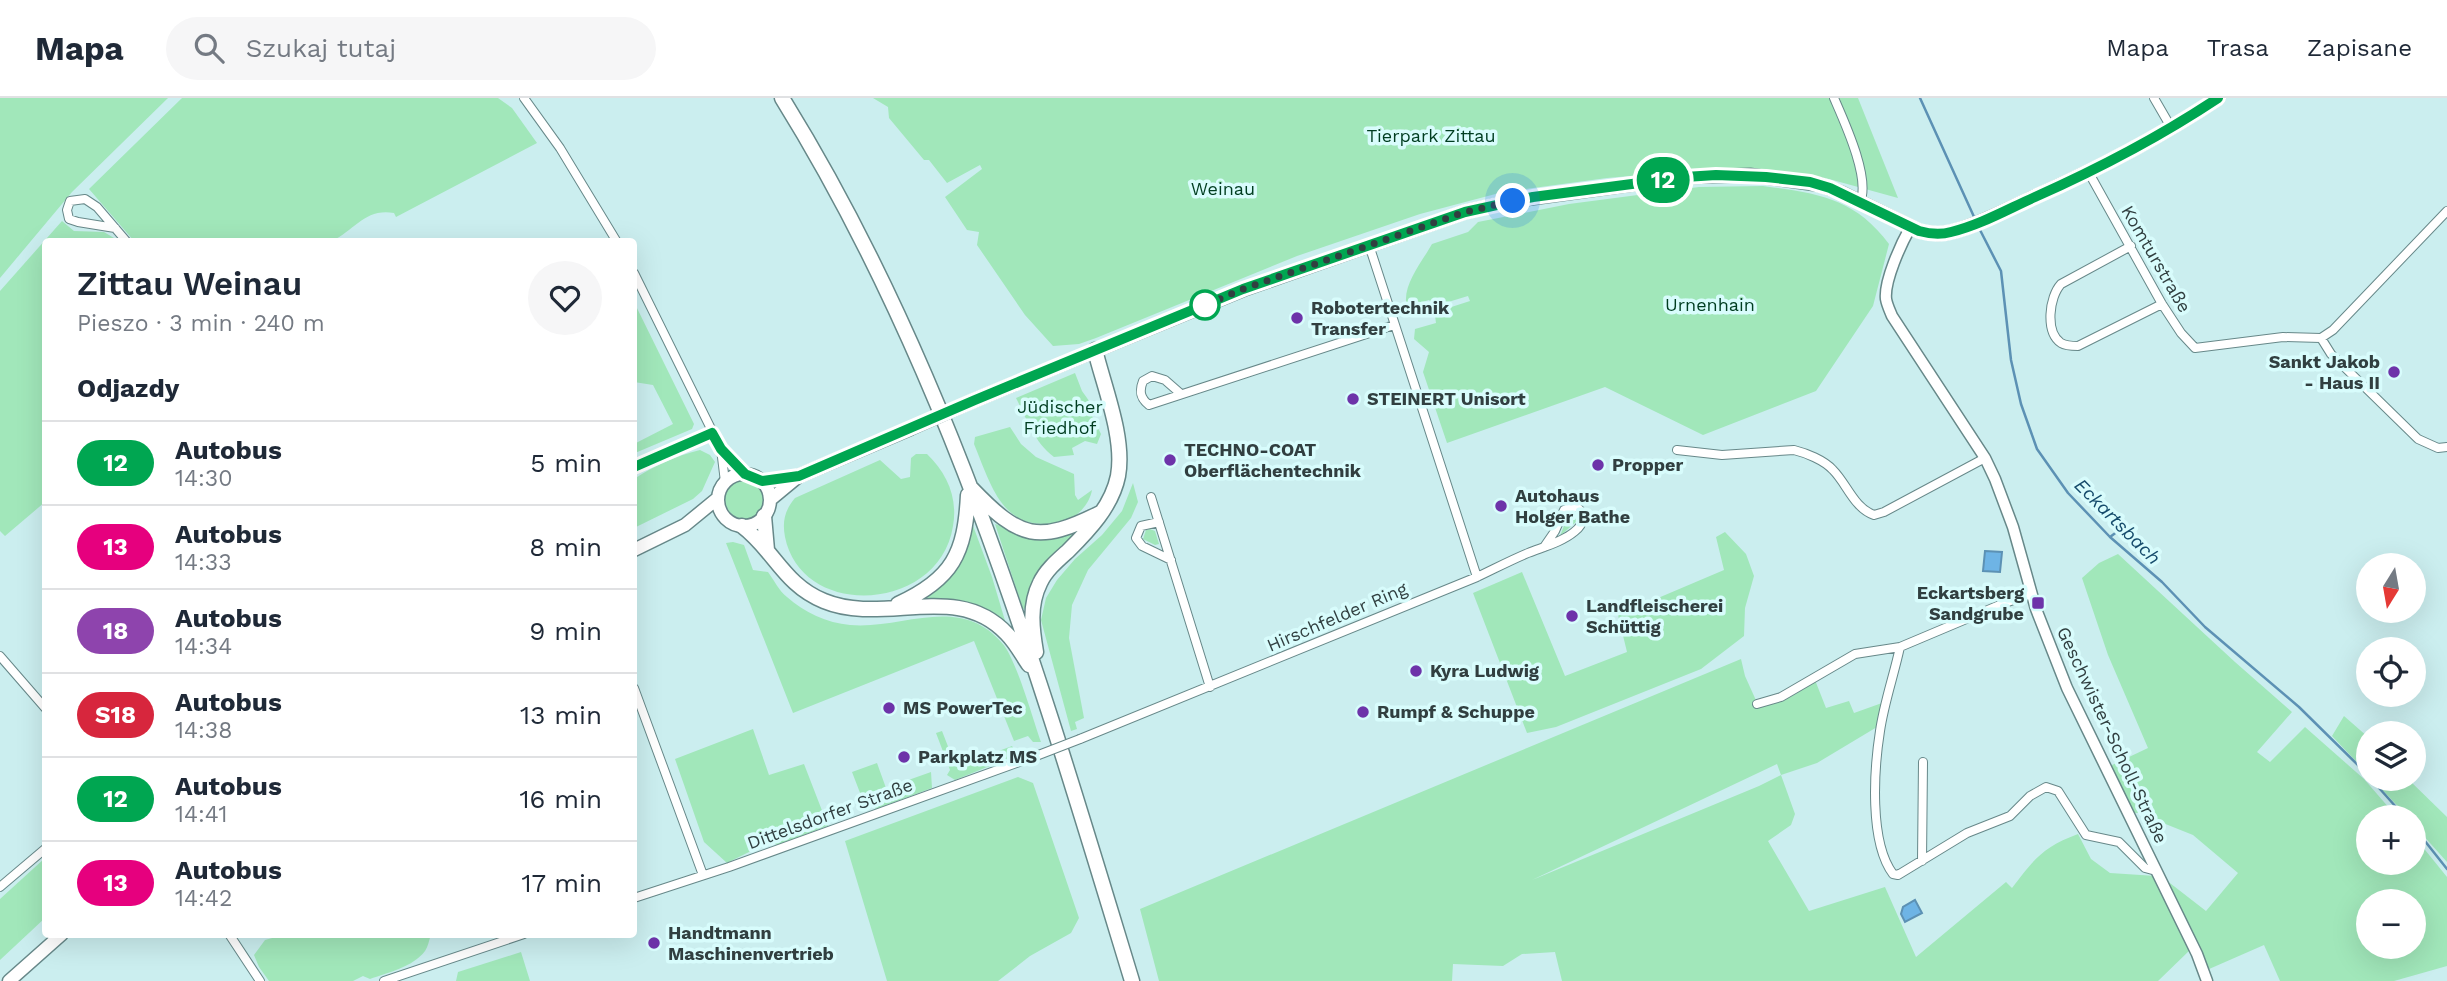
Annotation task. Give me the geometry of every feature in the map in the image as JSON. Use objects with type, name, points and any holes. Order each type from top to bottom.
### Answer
[{"type":"highway","points":[[782,98],[819,158],[900,319],[969,486],[1040,681],[1132,981]]},
{"type":"highway","points":[[1040,681],[1032,625],[1034,601],[1040,582],[1095,523],[1110,499],[1117,480],[1119,449],[1095,350]]},
{"type":"highway","points":[[969,486],[1005,521],[1016,528],[1035,533],[1058,532],[1101,512]]},
{"type":"highway","points":[[884,610],[913,597],[949,569],[958,553],[967,526],[969,486]]},
{"type":"highway","points":[[764,516],[763,531],[767,551]]},
{"type":"highway","points":[[742,526],[767,551],[782,572],[809,594],[835,606],[862,611],[942,605],[963,608],[987,618],[1009,636],[1040,681]]},
{"type":"main road","points":[[637,549],[685,525],[718,498],[725,482],[736,475],[745,474],[762,481],[799,476],[1243,289],[1465,212],[1513,201],[1716,175],[1783,178],[1821,185],[1910,228],[1930,234],[1949,233],[1992,217],[2089,173],[2172,129],[2218,98]]},
{"type":"main road","points":[[770,500],[799,476]]},
{"type":"main road","points":[[718,498],[726,518],[742,526],[754,524],[764,516],[770,500],[762,481]]},
{"type":"main road","points":[[685,525],[726,518]]},
{"type":"main road","points":[[9,981],[57,938]]},
{"type":"street","points":[[524,98],[560,148],[615,238]]},
{"type":"street","points":[[1834,98],[1859,167],[1864,193],[1860,202]]},
{"type":"street","points":[[2154,98],[2172,129]]},
{"type":"street","name":"Komturstraße","points":[[2089,173],[2162,304],[2181,333],[2195,348],[2283,337],[2321,338]]},
{"type":"street","points":[[115,228],[69,219],[67,210],[70,201],[85,199],[97,207],[115,228],[124,238]]},
{"type":"street","points":[[2447,211],[2333,330],[2321,338],[2331,354],[2418,439],[2438,448],[2447,447]]},
{"type":"street","name":"Geschwister-Scholl-Straße","points":[[1910,228],[1887,286],[1886,300],[1892,316],[1985,458],[1995,479],[2013,527],[2031,594],[2067,688],[2207,981]]},
{"type":"street","points":[[1369,245],[1477,577]]},
{"type":"street","points":[[2131,246],[2061,284],[2054,292],[2049,315],[2057,339],[2063,345],[2078,346],[2162,304]]},
{"type":"street","points":[[637,279],[712,433],[721,449],[745,474]]},
{"type":"street","points":[[1181,394],[1165,380],[1152,376],[1143,381],[1140,390],[1141,397],[1149,405],[1394,325]]},
{"type":"street","points":[[637,466],[712,433]]},
{"type":"street","points":[[721,449],[725,482]]},
{"type":"street","points":[[1677,450],[1722,455],[1794,450],[1804,453],[1832,469],[1861,508],[1874,515],[1985,458]]},
{"type":"street","points":[[1151,497],[1210,687]]},
{"type":"street","name":"Hirschfelder Ring","points":[[1080,739],[1477,577],[1544,547],[1576,531],[1583,518],[1581,510],[1574,506],[1564,510],[1544,547]]},
{"type":"street","points":[[1159,522],[1141,526],[1136,538],[1142,546],[1171,560]]},
{"type":"street","points":[[1757,704],[1781,697],[1855,654],[1900,647],[2031,594]]},
{"type":"street","points":[[1900,647],[1880,730],[1875,796],[1881,845],[1888,868],[1893,874],[1898,875],[1967,833],[2010,816],[2030,796],[2046,787],[2058,791],[2086,835],[2119,842],[2145,868],[2156,871]]},
{"type":"street","points":[[0,656],[42,704]]},
{"type":"street","points":[[637,696],[704,875]]},
{"type":"street","name":"Dittelsdorfer Straße","points":[[637,897],[1080,739]]},
{"type":"street","points":[[1922,861],[1923,762]]},
{"type":"street","points":[[0,887],[42,851]]},
{"type":"street","points":[[232,938],[260,981]]},
{"type":"street","points":[[384,981],[512,938]]},
{"type":"green space","points":[[0,98],[168,98],[72,192],[0,278]]},
{"type":"green space","points":[[182,98],[498,98],[512,108],[537,143],[396,217],[394,213],[375,214],[337,238],[131,238],[89,189]]},
{"type":"green space","name":"Weinau","points":[[873,98],[1858,98],[1898,198],[1829,179],[1779,172],[1713,169],[1607,178],[1503,192],[1420,214],[1297,256],[1079,344],[1053,346],[1025,315],[977,245],[979,232],[967,230],[945,197],[982,169],[980,165],[947,183],[889,118],[888,107]]},
{"type":"green space","name":"Urnenhain","points":[[1763,186],[1833,200],[1863,217],[1889,244],[1873,306],[1816,391],[1703,435],[1605,387],[1447,443],[1423,372],[1429,352],[1414,339],[1415,329],[1436,323],[1435,316],[1439,311],[1470,301],[1468,296],[1435,306],[1429,300],[1407,307],[1410,283],[1432,244],[1468,232],[1478,222],[1569,204],[1699,187]]},
{"type":"green space","points":[[62,221],[74,231],[104,232],[114,238],[47,238]]},
{"type":"green space","points":[[42,244],[42,505],[5,536],[0,531],[0,291]]},
{"type":"green space","points":[[637,308],[694,424],[692,429],[637,452],[637,442],[673,424],[653,385],[637,382]]},
{"type":"green space","name":"Jüdischer Friedhof","points":[[1075,373],[1082,391],[1092,405],[1088,408],[1101,434],[1097,444],[1085,441],[1072,448],[1074,455],[1054,457],[1036,437],[1016,398]]},
{"type":"green space","points":[[1010,427],[1021,444],[1036,457],[1074,474],[1075,495],[1078,500],[1092,490],[1079,513],[1065,521],[1044,524],[1028,522],[1014,515],[1004,505],[995,493],[974,444],[975,437]]},
{"type":"green space","points":[[700,450],[710,455],[715,462],[702,491],[693,499],[637,527],[637,477],[682,455]]},
{"type":"green space","points":[[916,454],[927,454],[934,461],[952,496],[953,526],[943,555],[924,576],[899,589],[870,595],[842,593],[817,583],[797,564],[785,537],[785,516],[795,498],[880,460],[901,479],[910,477],[911,458]]},
{"type":"green space","points":[[745,479],[759,485],[765,499],[759,513],[745,519],[731,513],[725,499],[731,485]]},
{"type":"green space","points":[[1133,483],[1138,502],[1131,518],[1088,570],[1072,605],[1069,638],[1084,718],[1075,722],[1077,729],[1071,731],[1041,620],[1046,598],[1075,559],[1102,535],[1122,511]]},
{"type":"green space","points":[[1569,513],[1577,514],[1577,521],[1560,536]]},
{"type":"green space","points":[[972,523],[1006,624],[978,606],[957,600],[923,600],[956,565]]},
{"type":"green space","points":[[995,524],[1022,536],[1039,539],[1080,531],[1026,608],[1023,609]]},
{"type":"green space","points":[[1146,530],[1155,531],[1159,544],[1155,545],[1143,539]]},
{"type":"green space","points":[[1725,532],[1746,554],[1754,576],[1745,608],[1744,636],[1701,669],[1556,727],[1527,733],[1473,593],[1522,572],[1565,676],[1627,652],[1618,615],[1724,570],[1716,537]]},
{"type":"green space","points":[[726,543],[744,545],[753,570],[768,572],[787,597],[808,612],[824,619],[841,624],[870,625],[949,617],[967,620],[985,628],[1002,643],[1013,662],[1041,742],[1033,742],[1028,736],[1014,741],[974,641],[793,713]]},
{"type":"green space","points":[[2118,554],[2292,712],[2257,752],[2270,762],[2305,727],[2356,772],[2356,791],[2374,791],[2387,805],[2356,805],[2356,875],[2426,875],[2426,851],[2447,877],[2447,966],[2394,981],[2280,981],[2264,945],[2200,973],[2190,950],[2158,981],[1562,981],[1555,952],[1522,954],[1503,966],[1453,964],[1452,981],[1159,981],[1140,909],[1741,659],[1745,676],[1759,707],[1789,698],[1815,680],[1826,708],[1849,701],[1854,713],[1882,703],[1877,727],[1817,763],[1781,775],[1795,814],[1791,825],[1768,841],[1809,911],[1885,887],[1916,957],[2006,882],[2012,888],[2033,862],[2048,849],[2078,834],[2091,859],[2110,873],[2156,876],[2166,880],[2206,911],[2238,873],[2193,835],[2146,813],[2132,813],[2110,766],[2148,748],[2108,655],[2082,578],[2099,563]],"holes":[[[1777,764],[1781,775],[1532,880]]]},
{"type":"green space","points":[[2344,716],[2356,726],[2356,761],[2332,736]]},
{"type":"green space","points":[[753,729],[769,775],[804,764],[828,826],[777,845],[763,838],[758,840],[753,850],[727,863],[704,842],[675,759]]},
{"type":"green space","points":[[942,731],[956,767],[1012,746],[1017,755],[955,780],[947,775],[950,770],[936,733]]},
{"type":"green space","points":[[877,763],[886,788],[931,772],[932,788],[876,809],[862,798],[852,772]]},
{"type":"green space","points":[[1018,777],[1033,783],[1079,918],[1071,933],[1030,956],[998,981],[887,981],[845,841]]},
{"type":"green space","points":[[2383,791],[2420,791],[2447,817],[2447,862],[2426,839],[2426,805],[2397,805]]},
{"type":"green space","points":[[42,861],[42,921],[0,960],[0,899]]},
{"type":"green space","points":[[430,938],[426,949],[414,961],[370,979],[363,976],[353,981],[269,981],[254,955],[265,940]]},
{"type":"green space","points":[[521,952],[530,981],[456,981],[458,972]]},
{"type":"water","points":[[1985,551],[2002,552],[2000,572],[1983,571]]},
{"type":"water","points":[[1915,900],[1922,913],[1905,922],[1901,914],[1903,907]]},
{"type":"waterway","name":"Eckartsbach","points":[[1920,98],[1975,219]]},
{"type":"waterway","name":"Eckartsbach","points":[[1979,228],[2001,271],[2011,360],[2021,404],[2037,449],[2068,493],[2110,537],[2162,582],[2205,627],[2299,707],[2356,763]]},
{"type":"waterway","points":[[2110,537],[2118,531]]},
{"type":"waterway","name":"Eckartsbach","points":[[2382,791],[2394,805]]},
{"type":"waterway","name":"Eckartsbach","points":[[2426,842],[2447,869]]},
{"type":"bus line","name":"12","points":[[637,466],[712,433],[721,449],[745,474],[762,481],[799,476],[1243,289],[1465,212],[1513,201],[1685,177],[1750,175],[1821,185],[1910,228],[1930,234],[1949,233],[1992,217],[2089,173],[2162,135],[2218,98]]},
{"type":"place","name":"Robotertechnik Transfer","points":[[1297,318]]},
{"type":"place","name":"Sankt Jakob - Haus II","points":[[2394,372]]},
{"type":"place","name":"STEINERT Unisort","points":[[1353,399]]},
{"type":"place","name":"TECHNO-COAT Oberflächentechnik","points":[[1170,460]]},
{"type":"place","name":"Propper","points":[[1598,465]]},
{"type":"place","name":"Autohaus Holger Bathe","points":[[1501,506]]},
{"type":"place","name":"Eckartsberg Sandgrube","points":[[2038,603]]},
{"type":"place","name":"Landfleischerei Schüttig","points":[[1572,616]]},
{"type":"place","name":"Kyra Ludwig","points":[[1416,671]]},
{"type":"place","name":"MS PowerTec","points":[[889,708]]},
{"type":"place","name":"Rumpf & Schuppe","points":[[1363,712]]},
{"type":"place","name":"Parkplatz MS","points":[[904,757]]},
{"type":"place","name":"Handtmann Maschinenvertrieb","points":[[654,943]]},
{"type":"route","points":[[1205,305],[1201,307],[1243,289],[1465,212],[1513,201]]},
{"type":"park label","name":"Tierpark Zittau","points":[[1431,136]]}]
